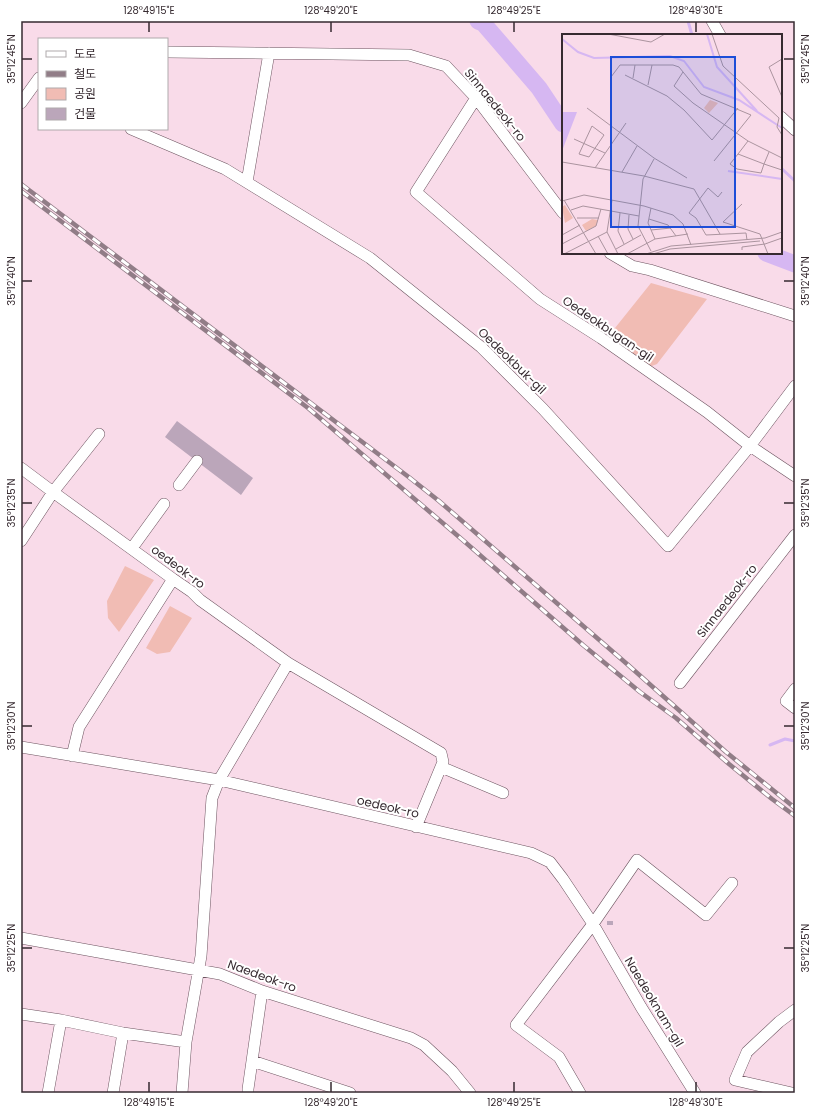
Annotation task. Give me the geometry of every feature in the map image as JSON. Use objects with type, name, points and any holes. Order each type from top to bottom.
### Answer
[{"type":"street","points":[[712,21],[719,34]]},
{"type":"street","name":"Sinnaedeok-ro","points":[[168,52],[409,55],[446,66],[476,98],[562,212]]},
{"type":"street","points":[[247,182],[269,53]]},
{"type":"street","points":[[21,103],[38,79]]},
{"type":"street","name":"Oedeokbugan-gil","points":[[476,98],[416,192],[540,299],[601,338],[701,408],[750,446],[795,476]]},
{"type":"street","points":[[782,118],[795,130]]},
{"type":"street","name":"Oedeokbuk-gil","points":[[137,130],[148,132],[225,169],[370,258],[482,347],[543,409],[668,546],[750,446],[795,386]]},
{"type":"street","points":[[612,254],[632,266],[650,270],[795,316]]},
{"type":"street","points":[[21,540],[53,492],[99,434]]},
{"type":"street","points":[[179,485],[197,461]]},
{"type":"street","name":"oedeok-ro","points":[[21,468],[288,663],[441,753],[443,762],[441,767]]},
{"type":"street","points":[[135,544],[164,504]]},
{"type":"street","name":"Sinnaedeok-ro","points":[[680,683],[795,536]]},
{"type":"street","points":[[72,756],[79,727],[173,580]]},
{"type":"street","points":[[182,1093],[186,1042],[201,956],[212,798],[219,780],[288,663]]},
{"type":"street","points":[[795,689],[786,701],[795,708]]},
{"type":"street","name":"oedeok-ro","points":[[21,747],[219,780],[531,853],[550,862]]},
{"type":"street","points":[[416,827],[441,767],[503,793]]},
{"type":"street","points":[[580,1093],[559,1058],[516,1025],[592,924],[637,860],[706,915],[732,882]]},
{"type":"street","name":"Naedeoknam-gil","points":[[550,862],[563,879],[592,924],[641,1007],[695,1093]]},
{"type":"street","name":"Naedeok-ro","points":[[21,938],[220,974],[262,991],[411,1038],[424,1044],[452,1071],[470,1093]]},
{"type":"street","points":[[248,1093],[262,991]]},
{"type":"street","points":[[792,1093],[735,1080],[747,1052],[779,1022],[795,1010]]},
{"type":"street","points":[[21,1014],[61,1020],[123,1034],[186,1042]]},
{"type":"street","points":[[48,1093],[61,1020]]},
{"type":"street","points":[[113,1093],[123,1034]]},
{"type":"street","points":[[252,1060],[350,1093]]},
{"type":"green space","points":[[651,283],[707,299],[657,364],[649,367],[612,340],[611,333]]},
{"type":"green space","points":[[125,566],[154,580],[119,632],[108,618],[107,601]]},
{"type":"green space","points":[[170,606],[192,618],[170,652],[157,654],[146,648]]},
{"type":"building","points":[[177,421],[253,478],[241,495],[165,437]]},
{"type":"building","points":[[607,921],[613,921],[613,925],[607,925]]},
{"type":"waterway","points":[[478,21],[483,23],[539,88],[562,122]]},
{"type":"waterway","points":[[688,21],[692,34]]},
{"type":"waterway","points":[[782,169],[795,181]]},
{"type":"waterway","points":[[769,254],[795,264]]},
{"type":"waterway","points":[[770,745],[785,739],[795,741]]},
{"type":"railway","points":[[21,184],[439,501],[726,752],[795,808]]},
{"type":"railway","points":[[21,191],[308,408],[583,645],[640,692],[676,718],[729,764],[795,816]]}]
